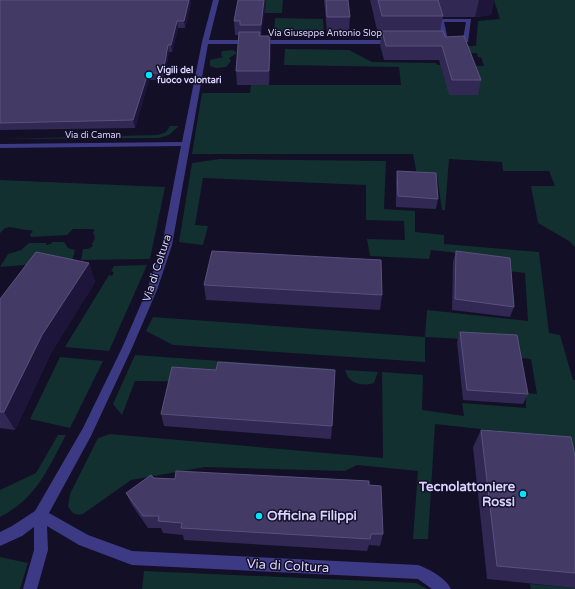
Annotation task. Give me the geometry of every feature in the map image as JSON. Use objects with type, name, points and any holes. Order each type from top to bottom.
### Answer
[{"type":"street","name":"Via di Coltura","points":[[0,539],[17,531],[40,515],[52,496],[87,432],[127,348],[152,290],[167,245],[205,42],[216,0]]},
{"type":"street","points":[[438,42],[445,42],[466,41],[469,20],[440,20],[445,42]]},
{"type":"street","name":"Via Giuseppe Antonio Slop","points":[[205,42],[399,42]]},
{"type":"street","name":"Via di Caman","points":[[0,146],[186,144]]},
{"type":"street","name":"Via di Coltura","points":[[40,515],[84,540],[132,558],[418,572],[444,589]]},
{"type":"street","points":[[30,589],[41,550],[40,515]]},
{"type":"green space","points":[[266,0],[283,0],[282,13],[265,13]]},
{"type":"green space","points":[[494,0],[575,0],[575,247],[569,241],[538,223],[531,186],[555,186],[549,171],[503,171],[502,162],[449,159],[445,210],[442,210],[437,175],[417,175],[413,154],[192,154],[202,93],[250,93],[251,85],[401,85],[399,67],[284,65],[285,49],[349,50],[372,62],[436,63],[437,65],[484,66],[481,57],[478,57],[477,53],[420,47],[374,46],[476,46],[478,21],[500,19]]},
{"type":"green space","points":[[275,18],[323,19],[324,33],[274,33]]},
{"type":"green space","points":[[233,50],[237,53],[229,58],[231,61],[226,67],[216,68],[210,66],[210,60],[223,57],[221,55],[222,51]]},
{"type":"green space","points":[[170,126],[179,126],[169,135],[159,138],[0,139],[158,135],[166,132]]},
{"type":"green space","points":[[220,159],[386,161],[384,209],[415,211],[415,232],[444,235],[444,244],[539,252],[549,333],[560,335],[573,380],[575,380],[575,461],[562,438],[435,424],[428,539],[413,539],[418,471],[357,465],[345,471],[205,467],[131,480],[83,514],[78,515],[72,512],[68,506],[70,494],[98,438],[110,434],[383,458],[382,372],[423,375],[422,410],[464,416],[462,403],[526,408],[526,393],[537,394],[531,359],[520,358],[518,342],[425,337],[427,310],[528,321],[525,273],[507,271],[493,257],[431,250],[429,259],[370,256],[367,239],[405,240],[404,221],[366,220],[366,185],[203,178],[195,225],[208,226],[203,245],[179,242],[192,163]]},
{"type":"green space","points":[[0,180],[165,187],[150,259],[81,260],[83,249],[88,249],[93,246],[92,244],[95,238],[93,232],[95,231],[93,229],[73,229],[67,235],[31,237],[30,234],[33,232],[31,230],[10,227],[4,229],[0,233]]},
{"type":"green space","points":[[52,242],[64,242],[68,248],[75,250],[72,261],[0,267],[8,254],[21,250],[29,243],[46,243],[46,245],[51,244]]},
{"type":"green space","points":[[147,265],[109,351],[65,347],[109,275],[112,276],[114,272],[111,271],[114,266]]},
{"type":"green space","points":[[153,317],[425,337],[425,362],[173,345],[146,331]]},
{"type":"green space","points":[[135,355],[334,369],[333,383],[135,381],[122,415],[113,404]]},
{"type":"green space","points":[[60,357],[103,361],[70,428],[30,419]]},
{"type":"green space","points":[[345,370],[378,372],[374,383],[360,384],[352,381]]},
{"type":"green space","points":[[58,435],[66,435],[40,482],[23,501],[0,517],[0,490],[36,473]]},
{"type":"green space","points":[[0,557],[28,563],[20,589],[0,589]]},
{"type":"green space","points":[[144,571],[416,583],[427,589],[142,589]]},
{"type":"green space","points":[[530,584],[575,588],[575,589],[531,589]]},
{"type":"building","points":[[0,0],[189,0],[184,21],[177,21],[171,45],[168,45],[163,73],[148,73],[133,120],[0,123]]},
{"type":"building","points":[[238,0],[264,0],[261,25],[240,25],[240,21],[234,21]]},
{"type":"building","points":[[326,0],[348,0],[350,17],[327,17]]},
{"type":"building","points":[[378,0],[438,0],[443,16],[382,16]]},
{"type":"building","points":[[382,31],[443,31],[445,37],[464,36],[481,80],[452,80],[442,46],[386,46]]},
{"type":"building","points":[[239,32],[260,32],[259,36],[270,36],[269,71],[236,71]]},
{"type":"building","points":[[397,171],[436,173],[438,199],[398,196]]},
{"type":"building","points":[[212,251],[381,260],[382,295],[204,285]]},
{"type":"building","points":[[456,251],[510,258],[514,307],[455,299]]},
{"type":"building","points":[[36,252],[89,263],[42,335],[4,412],[0,412],[0,299]]},
{"type":"building","points":[[460,332],[517,335],[528,394],[467,390]]},
{"type":"building","points":[[218,362],[335,370],[332,426],[161,414],[172,367],[216,370]]},
{"type":"building","name":"Tecnolattoniere Rossi","points":[[481,430],[571,437],[575,456],[575,573],[497,566]]},
{"type":"building","name":"Officina Filippi","points":[[176,471],[369,481],[369,485],[381,486],[383,534],[371,534],[370,539],[181,528],[182,523],[158,521],[159,516],[143,516],[126,493],[151,475],[154,478],[175,479]]},
{"type":"place","name":"Vigili del fuoco volontari","points":[[149,75]]},
{"type":"place","name":"Tecnolattoniere Rossi","points":[[523,494]]},
{"type":"place","name":"Officina Filippi","points":[[259,516]]}]
